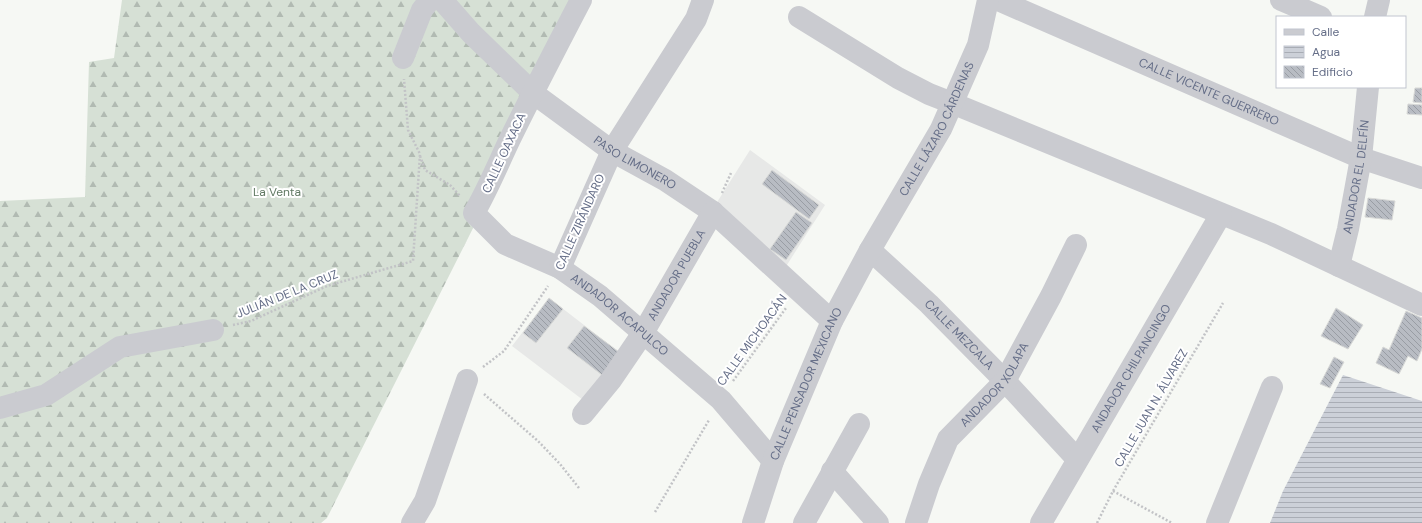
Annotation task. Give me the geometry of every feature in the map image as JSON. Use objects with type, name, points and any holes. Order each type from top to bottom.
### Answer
[{"type":"street","points":[[403,58],[422,10],[430,0]]},
{"type":"street","name":"PASO LIMONERO","points":[[442,0],[471,33],[533,93],[612,151],[665,180],[713,212],[832,321]]},
{"type":"street","name":"CALLE OAXACA","points":[[474,213],[485,194],[501,157],[533,93],[582,0]]},
{"type":"street","name":"CALLE ZIRÁNDARO","points":[[560,268],[612,151],[696,19],[703,0]]},
{"type":"street","name":"CALLE LÁZARO CÁRDENAS","points":[[870,250],[940,129],[978,45],[988,0]]},
{"type":"street","name":"CALLE VICENTE GUERRERO","points":[[998,0],[1361,158],[1422,178]]},
{"type":"street","points":[[1281,0],[1319,16]]},
{"type":"street","points":[[1376,16],[1378,0]]},
{"type":"street","points":[[798,17],[898,78],[928,94],[1271,234],[1422,305]]},
{"type":"street","name":"ANDADOR EL DELFÍN","points":[[1339,266],[1348,229],[1361,158],[1368,88]]},
{"type":"street","name":"ANDADOR PUEBLA","points":[[583,414],[612,380],[643,333],[713,212]]},
{"type":"street","name":"ANDADOR ACAPULCO","points":[[474,213],[505,244],[560,268],[600,296],[721,400],[773,461]]},
{"type":"street","name":"ANDADOR CHILPANCINGO","points":[[1041,523],[1221,214]]},
{"type":"street","name":"ANDADOR XOLAPA","points":[[916,523],[929,484],[948,440],[1005,381],[1051,296],[1076,245]]},
{"type":"street","name":"CALLE PENSADOR MEXICANO","points":[[753,523],[773,461],[832,321],[870,250]]},
{"type":"street","name":"CALLE MEZCALA","points":[[870,250],[929,304],[1005,381],[1077,459]]},
{"type":"street","points":[[0,408],[46,395],[120,347],[213,330]]},
{"type":"street","points":[[412,523],[425,501],[467,380]]},
{"type":"street","points":[[1217,523],[1272,387]]},
{"type":"street","points":[[804,523],[859,424]]},
{"type":"street","points":[[832,471],[878,523]]},
{"type":"path","points":[[403,58],[408,130],[420,154],[425,170],[450,185],[474,213]]},
{"type":"path","name":"JULIÁN DE LA CRUZ","points":[[213,330],[251,321],[327,286],[413,261],[420,154]]},
{"type":"path","name":"CALLE ZIRÁNDARO","points":[[467,380],[504,351],[560,268]]},
{"type":"path","name":"CALLE MICHOACÁN","points":[[655,512],[734,379],[798,291]]},
{"type":"path","name":"CALLE JUAN N. ÁLVAREZ","points":[[1097,523],[1112,491],[1223,303]]},
{"type":"path","points":[[467,380],[538,441],[560,464],[579,488]]},
{"type":"path","points":[[1112,491],[1172,523]]},
{"type":"shaded area","points":[[750,150],[825,205],[785,268],[714,207]]},
{"type":"shaded area","points":[[549,298],[619,352],[583,400],[512,346]]},
{"type":"green space","name":"La Venta","points":[[122,0],[588,0],[327,518],[321,523],[0,523],[0,201],[85,197],[89,62],[114,58]]},
{"type":"water","points":[[1343,375],[1422,401],[1422,523],[1270,523],[1283,491]]},
{"type":"building","points":[[1415,88],[1422,88],[1422,103],[1413,102]]},
{"type":"building","points":[[1408,104],[1422,105],[1422,115],[1407,114]]},
{"type":"building","points":[[772,170],[819,205],[809,219],[762,184]]},
{"type":"building","points":[[1368,198],[1395,201],[1392,220],[1365,217]]},
{"type":"building","points":[[796,212],[812,223],[786,260],[770,249]]},
{"type":"building","points":[[549,298],[563,309],[536,343],[523,333]]},
{"type":"building","points":[[1336,308],[1363,325],[1348,349],[1321,336]]},
{"type":"building","points":[[1406,311],[1422,318],[1422,349],[1417,361],[1408,356],[1399,374],[1376,363],[1383,347],[1389,350]]},
{"type":"building","points":[[584,326],[619,352],[602,375],[567,348]]},
{"type":"building","points":[[1334,357],[1344,362],[1330,388],[1320,384]]}]
